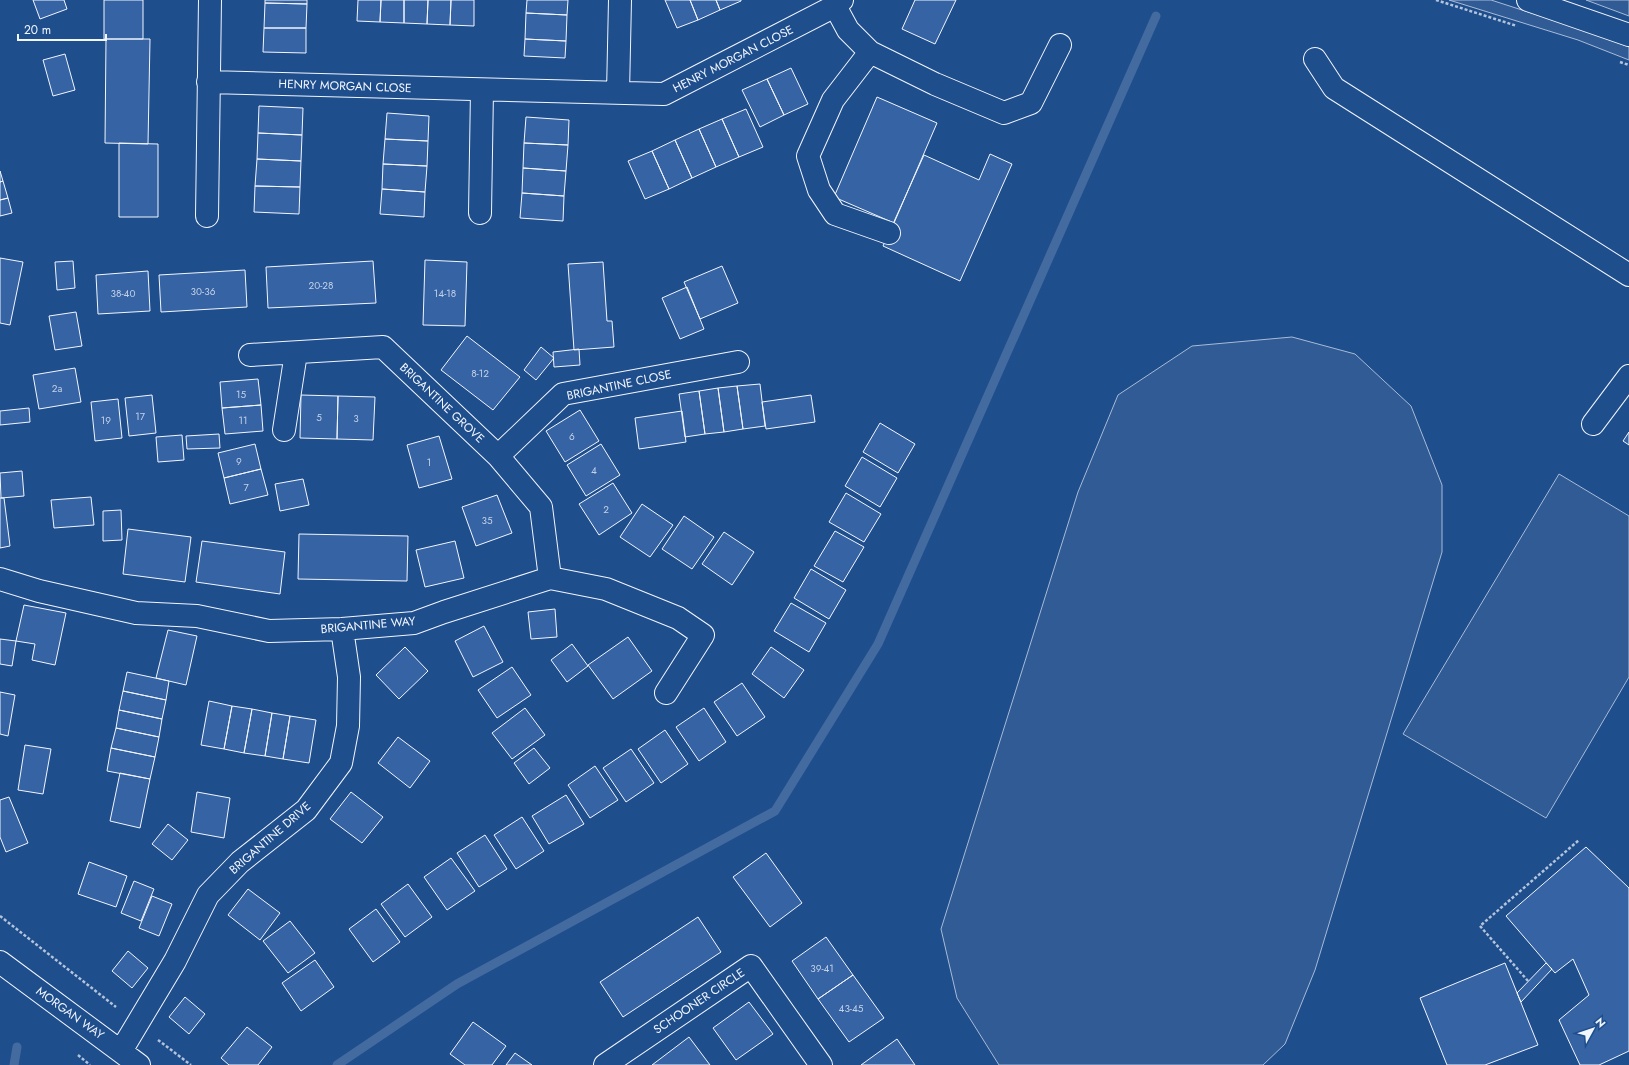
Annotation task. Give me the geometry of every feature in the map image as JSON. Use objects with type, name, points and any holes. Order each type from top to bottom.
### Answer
[{"type":"street","points":[[206,216],[210,0]]},
{"type":"street","points":[[618,93],[620,0]]},
{"type":"street","points":[[1528,0],[1629,35]]},
{"type":"street","points":[[838,3],[848,30],[870,52],[935,84],[1004,113],[1031,103],[1060,45]]},
{"type":"street","name":"HENRY MORGAN CLOSE","points":[[208,82],[664,94],[838,3]]},
{"type":"street","points":[[870,52],[833,100],[808,156],[819,190],[835,214],[889,233]]},
{"type":"street","points":[[1315,59],[1334,88],[1629,275]]},
{"type":"street","points":[[480,213],[482,90]]},
{"type":"street","name":"BRIGANTINE GROVE","points":[[250,355],[383,347],[498,456],[541,506],[550,578]]},
{"type":"street","points":[[284,430],[296,352]]},
{"type":"street","name":"BRIGANTINE CLOSE","points":[[498,456],[564,394],[738,362]]},
{"type":"street","points":[[1593,424],[1629,376]]},
{"type":"street","name":"BRIGANTINE WAY","points":[[0,579],[39,591],[136,613],[197,616],[269,631],[342,629],[414,624],[444,612],[550,578],[606,589],[678,618],[703,635],[666,693]]},
{"type":"street","name":"BRIGANTINE DRIVE","points":[[121,1051],[175,961],[208,895],[240,862],[306,810],[341,763],[348,726],[349,677],[342,629]]},
{"type":"street","name":"MORGAN WAY","points":[[0,962],[140,1065]]},
{"type":"street","name":"SCHOONER CIRCLE","points":[[605,1065],[751,966],[821,1065]]},
{"type":"path","points":[[1528,981],[1480,926],[1579,840]]},
{"type":"path","points":[[0,916],[191,1065]]},
{"type":"shaded area","points":[[1449,0],[1491,0],[1587,31],[1629,47],[1629,60],[1578,40]]},
{"type":"shaded area","points":[[1586,0],[1629,0],[1629,16]]},
{"type":"shaded area","points":[[1292,337],[1355,354],[1411,406],[1442,485],[1442,552],[1315,970],[1285,1044],[1263,1065],[999,1065],[957,998],[941,929],[1078,492],[1118,395],[1192,346]]},
{"type":"shaded area","points":[[1559,474],[1629,516],[1629,677],[1546,818],[1403,734]]},
{"type":"building","points":[[33,0],[64,0],[67,9],[40,19]]},
{"type":"building","points":[[104,0],[143,0],[143,39],[104,39]]},
{"type":"building","points":[[265,0],[307,0],[307,4],[265,3]]},
{"type":"building","points":[[358,0],[381,0],[380,22],[357,21]]},
{"type":"building","points":[[381,0],[404,0],[404,23],[380,22]]},
{"type":"building","points":[[404,0],[428,0],[427,24],[404,23]]},
{"type":"building","points":[[428,0],[451,0],[450,25],[427,24]]},
{"type":"building","points":[[451,0],[474,0],[474,26],[450,25]]},
{"type":"building","points":[[527,0],[568,0],[567,15],[526,13]]},
{"type":"building","points":[[665,0],[690,0],[698,20],[677,28]]},
{"type":"building","points":[[690,0],[716,0],[720,10],[698,20]]},
{"type":"building","points":[[716,0],[741,0],[741,1],[720,10]]},
{"type":"building","points":[[915,0],[956,0],[935,44],[902,29]]},
{"type":"building","points":[[265,3],[307,4],[306,28],[264,28]]},
{"type":"building","points":[[526,13],[567,15],[566,41],[525,39]]},
{"type":"building","points":[[264,28],[306,28],[306,53],[263,52]]},
{"type":"building","points":[[106,39],[150,39],[148,144],[105,143]]},
{"type":"building","points":[[525,39],[566,41],[565,58],[524,56]]},
{"type":"building","points":[[65,54],[75,90],[53,96],[43,60]]},
{"type":"building","points":[[791,68],[808,104],[784,115],[767,79]]},
{"type":"building","points":[[767,79],[784,115],[760,127],[742,90]]},
{"type":"building","points":[[877,97],[937,123],[894,223],[834,197]]},
{"type":"building","points":[[259,106],[303,108],[302,135],[258,133]]},
{"type":"building","points":[[746,109],[763,147],[739,157],[722,119]]},
{"type":"building","points":[[387,113],[429,116],[428,141],[385,139]]},
{"type":"building","points":[[526,117],[569,120],[568,145],[524,143]]},
{"type":"building","points":[[722,119],[739,157],[716,167],[699,129]]},
{"type":"building","points":[[699,129],[716,167],[692,178],[675,140]]},
{"type":"building","points":[[258,133],[302,135],[301,161],[257,159]]},
{"type":"building","points":[[385,139],[428,141],[427,166],[383,164]]},
{"type":"building","points":[[675,140],[692,178],[669,189],[652,151]]},
{"type":"building","points":[[119,143],[158,144],[158,217],[119,217]]},
{"type":"building","points":[[524,143],[568,145],[566,171],[523,168]]},
{"type":"building","points":[[652,151],[669,189],[645,199],[628,161]]},
{"type":"building","points":[[990,154],[1012,164],[960,281],[883,246],[924,155],[979,180]]},
{"type":"building","points":[[257,159],[301,161],[300,187],[255,186]]},
{"type":"building","points":[[383,164],[427,166],[425,192],[382,189]]},
{"type":"building","points":[[523,168],[566,171],[564,196],[522,193]]},
{"type":"building","points":[[0,171],[3,181],[0,182]]},
{"type":"building","points":[[3,181],[8,198],[0,200],[0,182]]},
{"type":"building","points":[[255,186],[300,187],[299,214],[254,212]]},
{"type":"building","points":[[382,189],[425,192],[424,217],[380,214]]},
{"type":"building","points":[[522,193],[564,196],[563,221],[520,218]]},
{"type":"building","points":[[8,198],[12,213],[0,216],[0,200]]},
{"type":"building","points":[[0,258],[23,262],[10,325],[0,323]]},
{"type":"building","points":[[425,260],[467,262],[465,326],[423,325]]},
{"type":"building","points":[[73,261],[75,288],[57,290],[55,262]]},
{"type":"building","points":[[373,261],[376,303],[268,308],[266,267]]},
{"type":"building","points":[[603,262],[607,321],[612,321],[614,347],[574,350],[568,264]]},
{"type":"building","points":[[722,266],[738,303],[700,319],[684,282]]},
{"type":"building","points":[[245,270],[247,307],[161,312],[159,275]]},
{"type":"building","points":[[148,271],[150,311],[98,314],[96,275]]},
{"type":"building","points":[[687,287],[704,329],[680,339],[662,298]]},
{"type":"building","points":[[76,312],[82,346],[55,350],[49,316]]},
{"type":"building","points":[[467,336],[520,377],[493,410],[441,370]]},
{"type":"building","points":[[541,347],[554,358],[536,380],[524,370]]},
{"type":"building","points":[[579,349],[580,365],[554,367],[553,352]]},
{"type":"building","points":[[75,368],[81,402],[39,409],[33,375]]},
{"type":"building","points":[[258,379],[261,405],[222,408],[220,382]]},
{"type":"building","points":[[760,384],[765,426],[743,429],[737,386]]},
{"type":"building","points":[[737,386],[743,429],[724,432],[718,388]]},
{"type":"building","points":[[718,388],[724,432],[705,434],[699,391]]},
{"type":"building","points":[[699,391],[705,434],[685,437],[679,394]]},
{"type":"building","points":[[152,395],[156,433],[129,436],[125,398]]},
{"type":"building","points":[[301,395],[338,396],[337,439],[300,438]]},
{"type":"building","points":[[811,395],[815,422],[766,429],[762,402]]},
{"type":"building","points":[[338,396],[375,397],[373,440],[337,439]]},
{"type":"building","points":[[118,399],[122,438],[95,441],[91,402]]},
{"type":"building","points":[[261,405],[263,431],[225,434],[222,408]]},
{"type":"building","points":[[29,408],[30,422],[0,425],[0,411]]},
{"type":"building","points":[[580,410],[599,441],[565,462],[546,431]]},
{"type":"building","points":[[682,411],[686,442],[639,449],[635,418]]},
{"type":"building","points":[[880,423],[915,444],[898,473],[863,452]]},
{"type":"building","points":[[1629,432],[1629,445],[1623,441]]},
{"type":"building","points":[[219,434],[220,448],[187,449],[186,436]]},
{"type":"building","points":[[182,435],[184,460],[158,462],[156,437]]},
{"type":"building","points":[[439,436],[452,479],[419,488],[407,445]]},
{"type":"building","points":[[255,444],[261,469],[224,478],[218,453]]},
{"type":"building","points":[[601,444],[620,475],[586,496],[567,465]]},
{"type":"building","points":[[862,457],[897,478],[880,507],[845,486]]},
{"type":"building","points":[[261,469],[268,495],[230,504],[224,478]]},
{"type":"building","points":[[22,471],[24,496],[1,498],[0,473]]},
{"type":"building","points":[[303,479],[309,505],[280,511],[275,484]]},
{"type":"building","points":[[613,483],[632,513],[599,535],[579,504]]},
{"type":"building","points":[[846,493],[881,514],[864,542],[829,522]]},
{"type":"building","points":[[497,495],[512,533],[476,546],[462,507]]},
{"type":"building","points":[[91,497],[94,525],[54,528],[51,500]]},
{"type":"building","points":[[0,498],[4,498],[10,546],[0,548]]},
{"type":"building","points":[[642,504],[673,525],[650,557],[620,537]]},
{"type":"building","points":[[121,510],[122,540],[103,541],[103,511]]},
{"type":"building","points":[[684,516],[714,537],[692,569],[662,549]]},
{"type":"building","points":[[128,529],[191,537],[185,582],[123,574]]},
{"type":"building","points":[[835,531],[864,547],[843,582],[814,566]]},
{"type":"building","points":[[724,532],[754,552],[732,585],[702,564]]},
{"type":"building","points":[[299,534],[408,536],[407,581],[298,579]]},
{"type":"building","points":[[202,541],[285,552],[280,594],[196,582]]},
{"type":"building","points":[[455,541],[464,578],[425,587],[416,550]]},
{"type":"building","points":[[811,569],[846,590],[829,619],[794,598]]},
{"type":"building","points":[[791,603],[826,623],[809,652],[774,631]]},
{"type":"building","points":[[24,605],[66,613],[55,665],[32,660],[35,644],[16,641]]},
{"type":"building","points":[[555,609],[557,637],[531,639],[528,612]]},
{"type":"building","points":[[484,626],[503,662],[473,677],[455,641]]},
{"type":"building","points":[[168,630],[197,636],[186,685],[156,678]]},
{"type":"building","points":[[628,637],[652,671],[613,699],[588,665]]},
{"type":"building","points":[[0,639],[16,641],[12,666],[0,664]]},
{"type":"building","points":[[572,644],[588,666],[567,682],[551,660]]},
{"type":"building","points":[[405,647],[428,671],[399,699],[376,675]]},
{"type":"building","points":[[771,647],[804,670],[784,698],[752,674]]},
{"type":"building","points":[[512,667],[531,695],[497,718],[478,690]]},
{"type":"building","points":[[127,672],[169,681],[166,700],[123,691]]},
{"type":"building","points":[[742,683],[765,717],[737,736],[714,702]]},
{"type":"building","points":[[123,691],[166,700],[162,719],[119,710]]},
{"type":"building","points":[[0,692],[15,695],[8,736],[0,734]]},
{"type":"building","points":[[209,701],[232,706],[224,749],[201,745]]},
{"type":"building","points":[[232,706],[252,709],[244,753],[224,749]]},
{"type":"building","points":[[525,708],[545,735],[512,759],[492,733]]},
{"type":"building","points":[[704,708],[726,742],[699,761],[676,727]]},
{"type":"building","points":[[252,709],[272,713],[265,756],[244,753]]},
{"type":"building","points":[[119,710],[162,719],[159,737],[116,728]]},
{"type":"building","points":[[272,713],[290,716],[283,759],[265,756]]},
{"type":"building","points":[[290,716],[316,720],[309,763],[283,759]]},
{"type":"building","points":[[116,728],[159,737],[155,757],[111,748]]},
{"type":"building","points":[[665,730],[688,764],[661,783],[638,749]]},
{"type":"building","points":[[398,737],[430,761],[410,788],[378,763]]},
{"type":"building","points":[[25,745],[51,749],[43,794],[18,790]]},
{"type":"building","points":[[111,748],[155,757],[150,779],[107,771]]},
{"type":"building","points":[[534,748],[550,768],[529,784],[514,763]]},
{"type":"building","points":[[631,749],[654,783],[626,802],[603,768]]},
{"type":"building","points":[[595,766],[618,800],[590,818],[568,785]]},
{"type":"building","points":[[120,773],[150,779],[140,828],[110,821]]},
{"type":"building","points":[[197,792],[230,798],[224,838],[191,832]]},
{"type":"building","points":[[351,792],[383,817],[362,843],[330,819]]},
{"type":"building","points":[[566,795],[584,824],[549,844],[532,816]]},
{"type":"building","points":[[9,797],[28,843],[6,852],[0,837],[0,800]]},
{"type":"building","points":[[522,817],[544,851],[516,869],[494,835]]},
{"type":"building","points":[[168,824],[188,840],[172,860],[152,844]]},
{"type":"building","points":[[485,835],[507,869],[479,887],[457,853]]},
{"type":"building","points":[[1586,847],[1629,888],[1629,1051],[1599,1065],[1580,1065],[1559,1020],[1589,995],[1573,959],[1555,973],[1506,916]]},
{"type":"building","points":[[766,853],[802,903],[770,927],[733,877]]},
{"type":"building","points":[[451,858],[475,891],[447,910],[424,877]]},
{"type":"building","points":[[89,862],[127,876],[116,907],[78,894]]},
{"type":"building","points":[[134,881],[154,889],[141,921],[121,913]]},
{"type":"building","points":[[408,884],[432,917],[405,937],[381,904]]},
{"type":"building","points":[[248,889],[280,913],[260,940],[228,915]]},
{"type":"building","points":[[152,896],[172,904],[159,936],[139,928]]},
{"type":"building","points":[[376,909],[400,942],[373,962],[349,929]]},
{"type":"building","points":[[698,917],[721,952],[623,1017],[600,982]]},
{"type":"building","points":[[290,921],[315,953],[288,973],[263,941]]},
{"type":"building","points":[[826,937],[853,975],[818,999],[792,961]]},
{"type":"building","points":[[128,951],[148,968],[132,988],[112,971]]},
{"type":"building","points":[[315,960],[334,987],[301,1011],[282,983]]},
{"type":"building","points":[[1505,963],[1538,1045],[1485,1065],[1447,1065],[1420,998]]},
{"type":"building","points":[[1546,963],[1552,969],[1521,1002],[1517,993]]},
{"type":"building","points":[[853,975],[884,1018],[849,1042],[818,999]]},
{"type":"building","points":[[185,997],[205,1014],[189,1034],[169,1017]]},
{"type":"building","points":[[749,1002],[773,1034],[736,1060],[713,1028]]},
{"type":"building","points":[[473,1022],[506,1046],[492,1065],[465,1065],[450,1054]]},
{"type":"building","points":[[247,1027],[272,1047],[258,1065],[229,1065],[221,1058]]},
{"type":"building","points":[[689,1037],[710,1065],[652,1065]]},
{"type":"building","points":[[897,1039],[915,1065],[861,1065]]},
{"type":"building","points":[[515,1053],[532,1065],[506,1065]]},
{"type":"waterway","points":[[337,1065],[457,984],[775,811],[878,644],[1156,16]]},
{"type":"waterway","points":[[14,1065],[17,1047]]}]
